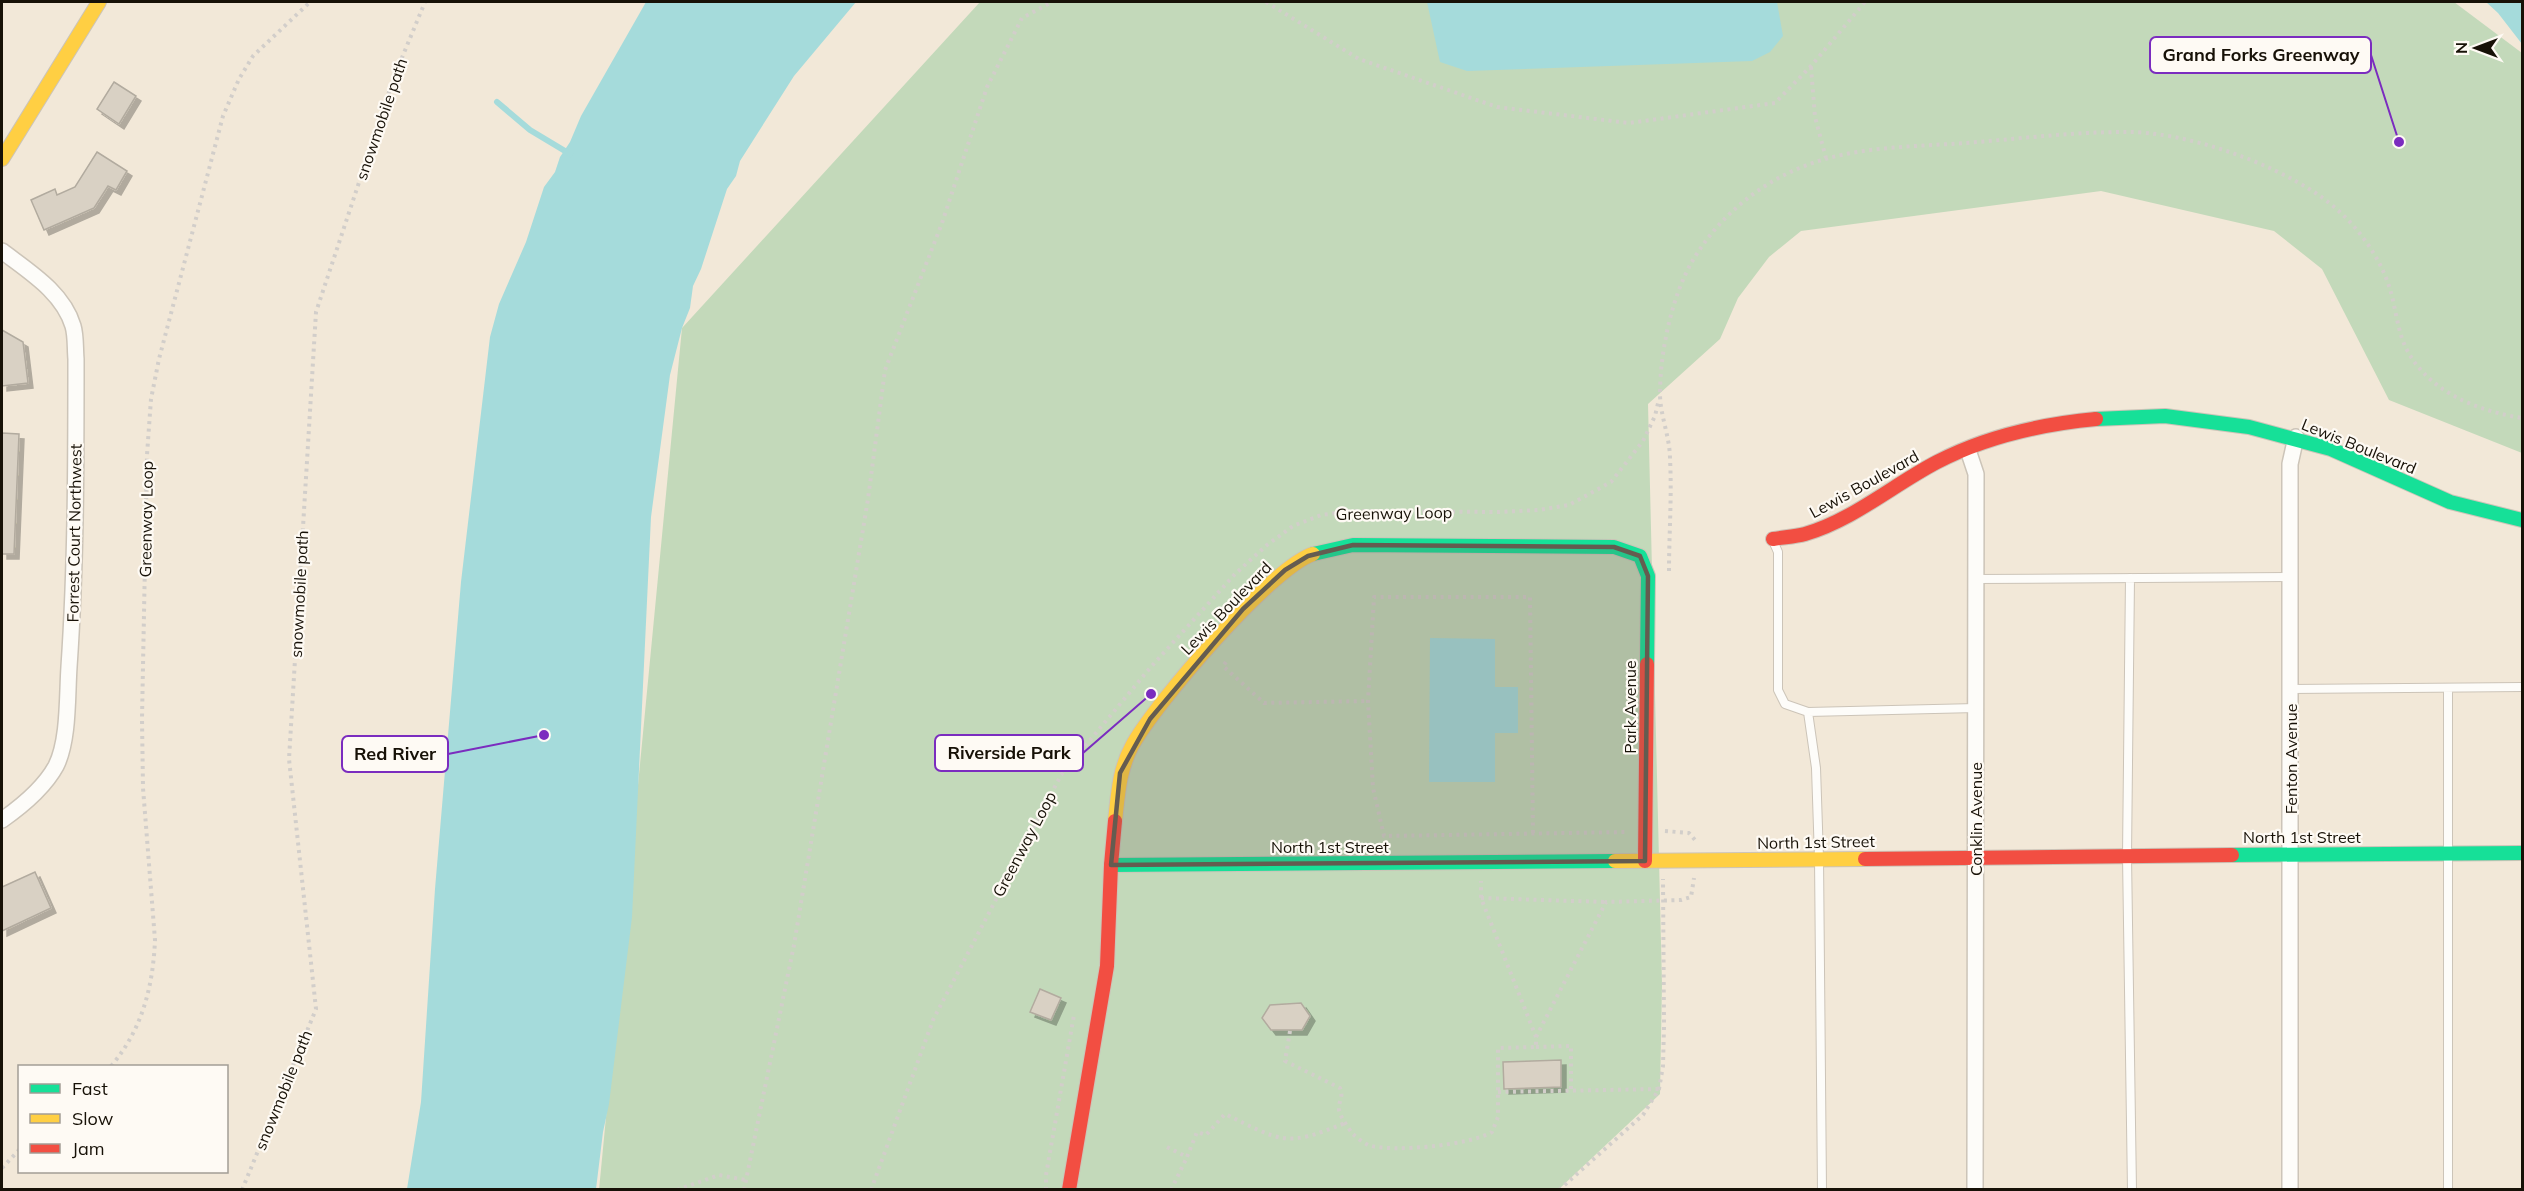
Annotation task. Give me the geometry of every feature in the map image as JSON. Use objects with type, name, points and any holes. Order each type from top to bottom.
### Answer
[{"type":"street","points":[[2,159],[99,2]]},
{"type":"street","name":"Forrest Court Northwest","points":[[2,251],[54,294],[66,310],[73,327],[76,358],[75,577],[62,744],[56,765],[44,784],[2,820]]},
{"type":"street","name":"Lewis Boulevard","points":[[1773,539],[1808,533],[1841,518],[1941,461],[1968,450],[2038,428],[2100,418],[2197,418],[2296,437],[2370,465],[2428,494],[2491,516],[2523,520]]},
{"type":"street","name":"Fenton Avenue","points":[[2290,1190],[2290,464],[2296,437]]},
{"type":"street","name":"Conklin Avenue","points":[[1968,450],[1976,474],[1975,1190]]},
{"type":"street","name":"Lewis Boulevard","points":[[1069,1190],[1107,966],[1111,865],[1120,773],[1132,745],[1178,683],[1243,609],[1285,570],[1308,556],[1353,545],[1614,547],[1640,556]]},
{"type":"street","name":"Park Avenue","points":[[1640,556],[1648,576],[1645,861]]},
{"type":"street","name":"North 1st Street","points":[[1111,865],[2523,853]]},
{"type":"lane","points":[[1773,539],[1778,552],[1778,690],[1785,704],[1808,712],[1976,708]]},
{"type":"lane","points":[[1976,579],[2291,577]]},
{"type":"lane","points":[[2130,578],[2127,856],[2132,1190]]},
{"type":"lane","points":[[2291,689],[2523,687]]},
{"type":"lane","points":[[2448,688],[2448,1190]]},
{"type":"lane","points":[[1808,712],[1816,768],[1819,858],[1822,1190]]},
{"type":"path","name":"Greenway Loop","points":[[112,1065],[123,1052],[138,1023],[150,990],[154,965],[155,940],[143,788],[142,719],[147,455],[151,399],[159,359],[223,116],[238,79],[253,56],[309,2]]},
{"type":"path","name":"snowmobile path","points":[[242,1190],[316,1009],[289,759],[316,312],[394,77],[424,2]]},
{"type":"path","points":[[744,1190],[794,945],[868,499],[885,370],[942,224],[987,87],[1022,18],[1052,2]]},
{"type":"path","points":[[1266,2],[1359,59],[1497,107],[1629,123],[1775,103],[1811,66],[1865,2]]},
{"type":"path","points":[[1811,66],[1815,117],[1826,158]]},
{"type":"path","name":"Greenway Loop","points":[[871,1190],[933,1020],[1061,775],[1150,668],[1235,574],[1267,545],[1293,526],[1321,515],[1353,511],[1499,512],[1539,510],[1569,504],[1611,482],[1643,441],[1655,416],[1660,395]]},
{"type":"path","points":[[1481,897],[1606,902],[1681,900],[1691,897],[1696,861],[1695,838],[1682,831],[1384,836],[1373,788],[1368,701],[1374,597],[1530,597],[1533,833]]},
{"type":"path","points":[[1230,657],[1223,666],[1264,704],[1368,701]]},
{"type":"path","points":[[1480,862],[1481,897],[1536,1037],[1536,1047]]},
{"type":"path","points":[[1536,1037],[1606,902]]},
{"type":"path","points":[[1046,1190],[1046,1175],[1074,1015]]},
{"type":"path","points":[[1290,1031],[1285,1061],[1340,1088],[1343,1096],[1339,1109],[1345,1123],[1355,1136],[1369,1145],[1395,1148],[1424,1147],[1475,1139],[1492,1132],[1496,1125],[1498,1047],[1571,1046],[1571,1090]]},
{"type":"path","points":[[1498,1092],[1659,1089]]},
{"type":"path","points":[[1171,1190],[1197,1132],[1206,1135],[1225,1114],[1272,1137],[1293,1140],[1319,1134],[1345,1123]]},
{"type":"path","points":[[1167,1147],[1187,1157]]},
{"type":"path","points":[[2,1168],[18,1151]]},
{"type":"path","points":[[677,1190],[719,1175],[746,1180]]},
{"type":"highlighted area","points":[[1353,545],[1614,547],[1640,556],[1648,576],[1645,861],[1111,865],[1120,773],[1150,719],[1243,609],[1285,570],[1308,556]]},
{"type":"green space","points":[[980,2],[2454,2],[2522,53],[2522,453],[2389,400],[2322,269],[2274,231],[2101,191],[1801,231],[1769,257],[1738,298],[1720,339],[1648,404],[1662,984],[1660,1094],[1559,1189],[599,1190],[682,328]]},
{"type":"water","points":[[646,2],[856,2],[794,76],[740,161],[736,176],[727,189],[701,269],[693,286],[690,308],[682,328],[670,375],[651,517],[632,917],[596,1189],[407,1189],[421,1102],[435,889],[461,582],[490,337],[499,304],[526,242],[544,187],[555,172],[581,116]]},
{"type":"water","points":[[1427,2],[1777,2],[1783,36],[1770,52],[1752,61],[1467,71],[1440,62]]},
{"type":"water","points":[[2486,2],[2522,2],[2522,44],[2498,13]]},
{"type":"water","points":[[1430,638],[1495,639],[1495,687],[1518,687],[1518,733],[1495,733],[1495,782],[1429,782]]},
{"type":"building","points":[[114,82],[136,96],[119,124],[97,109]]},
{"type":"building","points":[[97,152],[127,171],[116,190],[108,186],[94,208],[44,230],[31,200],[55,189],[57,195],[75,187]]},
{"type":"building","points":[[2,330],[23,342],[28,383],[2,386]]},
{"type":"building","points":[[2,433],[19,434],[14,554],[2,554]]},
{"type":"building","points":[[35,872],[51,908],[2,931],[2,887]]},
{"type":"building","points":[[1040,989],[1061,998],[1051,1020],[1030,1012]]},
{"type":"building","points":[[1301,1003],[1310,1016],[1302,1030],[1271,1030],[1262,1018],[1270,1005]]},
{"type":"building","points":[[1561,1060],[1561,1087],[1504,1089],[1503,1062]]},
{"type":"waterway","points":[[497,102],[530,130],[570,154]]},
{"type":"traffic: fast","points":[[2096,419],[2165,416],[2249,427],[2331,449],[2450,502],[2522,520]]},
{"type":"traffic: fast","points":[[1313,554],[1353,545],[1614,547],[1640,556],[1648,576],[1647,664]]},
{"type":"traffic: fast","points":[[2232,855],[2522,853]]},
{"type":"traffic: fast","points":[[1111,865],[1615,861]]},
{"type":"traffic: slow","points":[[2,159],[99,2]]},
{"type":"traffic: slow","points":[[1115,821],[1124,764],[1144,727],[1188,671],[1243,610],[1270,584],[1294,565],[1313,554]]},
{"type":"traffic: slow","points":[[1615,861],[1865,859]]},
{"type":"traffic: jam","points":[[1773,539],[1797,536],[1823,528],[1856,511],[1937,462],[1975,445],[2035,428],[2096,419]]},
{"type":"traffic: jam","points":[[1645,861],[1647,664]]},
{"type":"traffic: jam","points":[[1069,1190],[1107,966],[1115,821]]},
{"type":"traffic: jam","points":[[1865,859],[2232,855]]},
{"type":"place","name":"Grand Forks Greenway","points":[[2399,142]]},
{"type":"place","name":"Riverside Park","points":[[1151,694]]},
{"type":"place","name":"Red River","points":[[544,735]]}]
